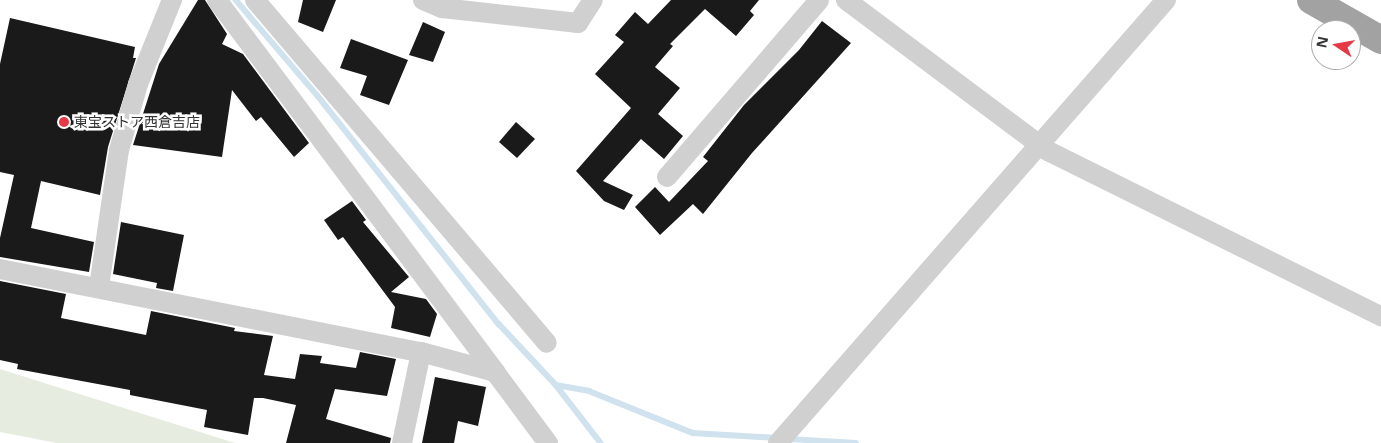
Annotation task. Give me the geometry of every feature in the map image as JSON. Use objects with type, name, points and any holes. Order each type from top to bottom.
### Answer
[{"type":"highway","points":[[1311,0],[1381,40]]},
{"type":"street","points":[[99,287],[119,150],[138,84],[172,0]]},
{"type":"street","points":[[217,0],[548,443]]},
{"type":"street","points":[[255,0],[547,343]]},
{"type":"street","points":[[423,0],[442,8],[578,23],[593,0]]},
{"type":"street","points":[[667,177],[819,0]]},
{"type":"street","points":[[846,0],[1048,150],[1381,316]]},
{"type":"street","points":[[778,443],[1038,142],[1166,0]]},
{"type":"street","points":[[0,269],[421,352],[495,372]]},
{"type":"street","points":[[402,443],[421,352]]},
{"type":"shaded area","points":[[0,369],[235,443],[57,443],[0,432]]},
{"type":"building","points":[[198,0],[205,0],[227,34],[222,44],[243,54],[309,143],[294,157],[261,117],[256,121],[232,90],[222,157],[133,145],[159,64]]},
{"type":"building","points":[[303,0],[336,0],[323,32],[298,22]]},
{"type":"building","points":[[671,0],[759,0],[750,11],[754,15],[736,36],[705,9],[670,44],[673,46],[655,67],[680,88],[658,114],[683,136],[664,159],[641,139],[603,181],[633,195],[624,210],[604,201],[576,171],[631,108],[595,74],[624,42],[615,35],[635,12],[648,24]]},
{"type":"building","points":[[10,18],[135,47],[133,58],[136,58],[108,147],[100,195],[41,181],[31,228],[94,242],[89,272],[0,257],[0,238],[14,175],[0,172],[0,64]]},
{"type":"building","points":[[822,21],[851,43],[752,153],[703,214],[693,204],[660,235],[635,207],[655,187],[669,202],[708,161],[703,157],[744,105],[799,50]]},
{"type":"building","points":[[423,22],[445,32],[433,62],[409,55]]},
{"type":"building","points":[[351,39],[408,60],[389,105],[360,95],[367,76],[340,68]]},
{"type":"building","points":[[516,122],[535,139],[517,158],[499,142]]},
{"type":"building","points":[[352,201],[366,220],[363,222],[409,277],[391,292],[426,299],[437,314],[430,337],[391,328],[395,307],[343,237],[338,240],[324,220]]},
{"type":"building","points":[[121,222],[184,235],[173,291],[156,288],[157,283],[113,274]]},
{"type":"building","points":[[0,281],[66,294],[61,318],[146,335],[151,311],[235,328],[234,331],[273,336],[264,375],[295,379],[300,354],[322,356],[320,363],[356,368],[360,352],[396,359],[387,396],[335,389],[326,419],[391,438],[390,443],[286,443],[296,405],[263,398],[254,398],[248,435],[204,427],[207,410],[130,395],[130,390],[17,369],[18,364],[0,360]]},
{"type":"building","points":[[435,377],[486,387],[478,426],[458,421],[454,443],[422,443]]},
{"type":"waterway","points":[[236,0],[318,96],[499,324],[556,385],[601,443]]},
{"type":"waterway","points":[[556,385],[589,391],[693,433],[777,438]]},
{"type":"waterway","points":[[789,439],[856,443]]},
{"type":"place","name":"東宝ストア西倉吉店","points":[[64,122]]}]
